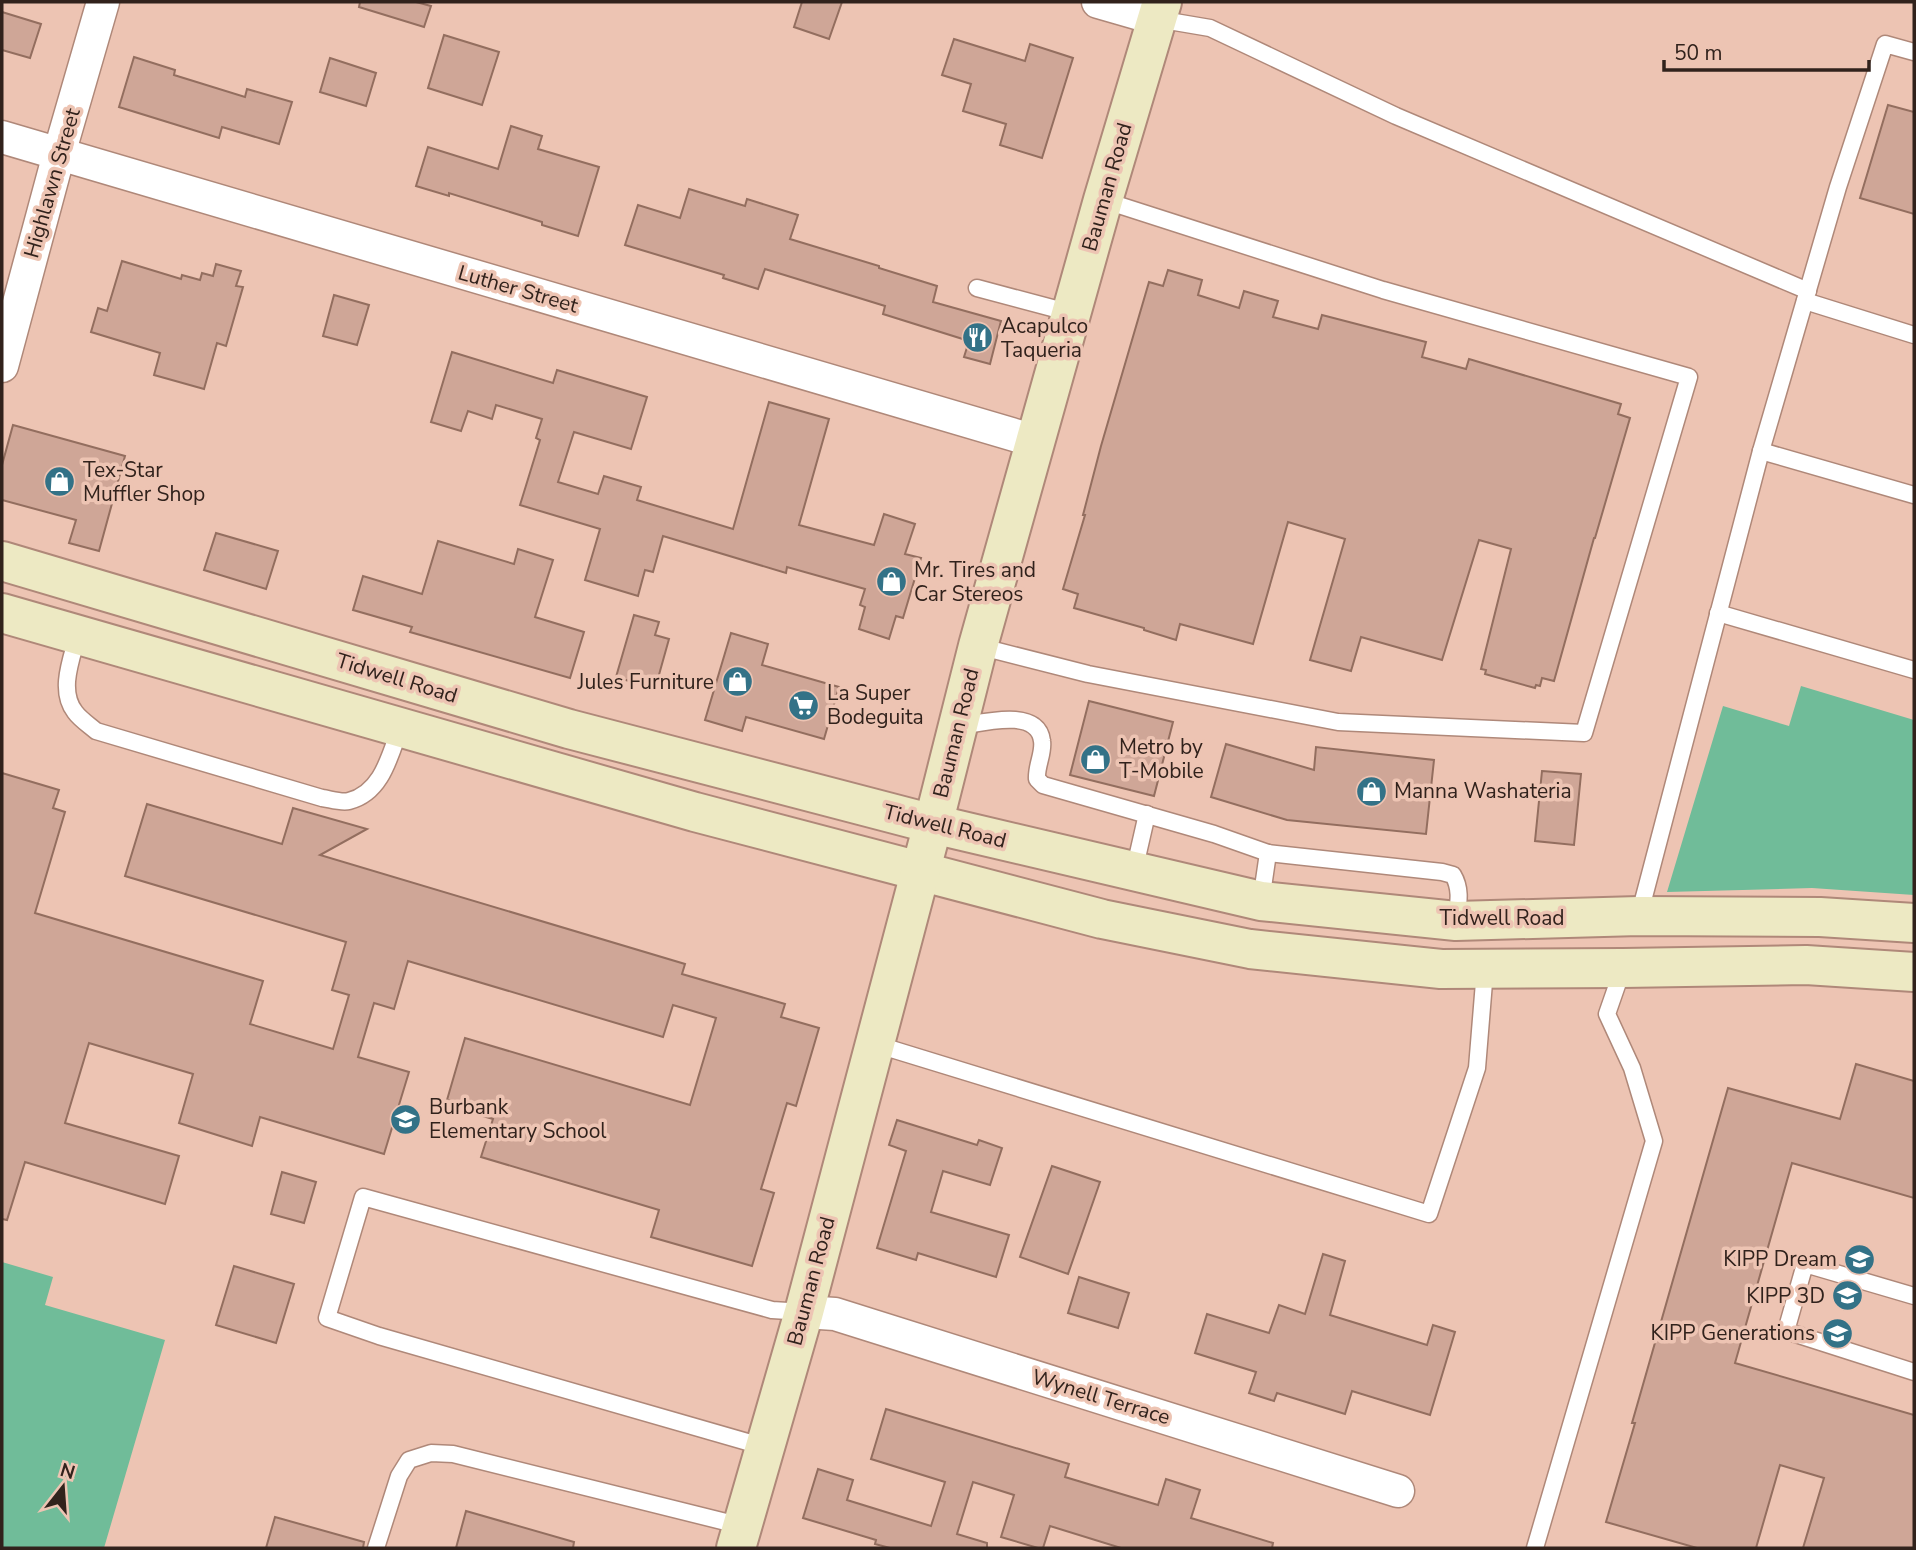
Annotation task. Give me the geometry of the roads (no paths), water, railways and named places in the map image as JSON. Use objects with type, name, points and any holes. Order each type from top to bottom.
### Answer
[{"type":"main road","name":"Bauman Road","points":[[739,1537],[804,1312],[978,646],[1070,313],[1160,10]]},
{"type":"main road","name":"Tidwell Road","points":[[2,561],[569,729],[933,824],[1261,901],[1456,921],[1639,916],[1820,917],[1914,923]]},
{"type":"main road","points":[[2,613],[695,812],[1102,919],[1250,949],[1441,969],[1806,965],[1914,972]]},
{"type":"main road","points":[[247,684],[264,638]]},
{"type":"main road","points":[[560,774],[569,729]]},
{"type":"main road","points":[[1250,949],[1261,901]]},
{"type":"main road","points":[[1623,968],[1639,916]]},
{"type":"street","name":"Highlawn Street","points":[[2,366],[103,2]]},
{"type":"street","points":[[1098,2],[1160,10]]},
{"type":"street","name":"Luther Street","points":[[2,136],[1035,441]]},
{"type":"street","name":"Wynell Terrace","points":[[804,1312],[835,1314],[1398,1490]]},
{"type":"lane","points":[[1160,10],[1210,28],[1396,116],[1807,296],[1914,335]]},
{"type":"lane","points":[[1639,916],[1761,451],[1838,187],[1885,44],[1914,52]]},
{"type":"lane","points":[[978,646],[1088,674],[1338,722],[1584,733],[1689,377],[1383,290],[1103,200]]},
{"type":"lane","points":[[977,288],[1070,313]]},
{"type":"lane","points":[[1761,451],[1914,495]]},
{"type":"lane","points":[[1718,613],[1914,670]]},
{"type":"lane","points":[[78,634],[67,678],[66,695],[75,712],[96,731],[322,798],[347,802],[369,793],[382,775],[400,728]]},
{"type":"lane","points":[[957,726],[1010,718],[1033,725],[1043,743],[1037,779],[1044,785],[1214,834],[1268,853],[1453,875],[1458,883],[1459,893],[1456,921]]},
{"type":"lane","points":[[1134,871],[1147,814]]},
{"type":"lane","points":[[1261,901],[1268,853]]},
{"type":"lane","points":[[1535,1548],[1654,1141],[1632,1068],[1607,1014],[1623,968]]},
{"type":"lane","points":[[875,1044],[1430,1214],[1478,1068],[1485,970]]},
{"type":"lane","points":[[765,1447],[379,1336],[327,1318],[363,1197],[772,1310],[804,1312]]},
{"type":"lane","points":[[1914,1296],[1805,1264],[1786,1331],[1914,1371]]},
{"type":"lane","points":[[376,1548],[399,1476],[409,1460],[431,1453],[453,1454],[739,1537]]},
{"type":"place","name":"Acapulco Taqueria","points":[[978,338]]},
{"type":"place","name":"Tex-Star Muffler Shop","points":[[60,482]]},
{"type":"place","name":"Mr. Tires and Car Stereos","points":[[891,582]]},
{"type":"place","name":"Jules Furniture","points":[[737,682]]},
{"type":"place","name":"La Super Bodeguita","points":[[804,705]]},
{"type":"place","name":"Metro by T-Mobile","points":[[1096,759]]},
{"type":"place","name":"Manna Washateria","points":[[1371,791]]},
{"type":"place","name":"Burbank Elementary School","points":[[406,1119]]},
{"type":"place","name":"KIPP Dream","points":[[1860,1259]]},
{"type":"place","name":"KIPP 3D","points":[[1848,1296]]},
{"type":"place","name":"KIPP Generations","points":[[1838,1333]]}]
